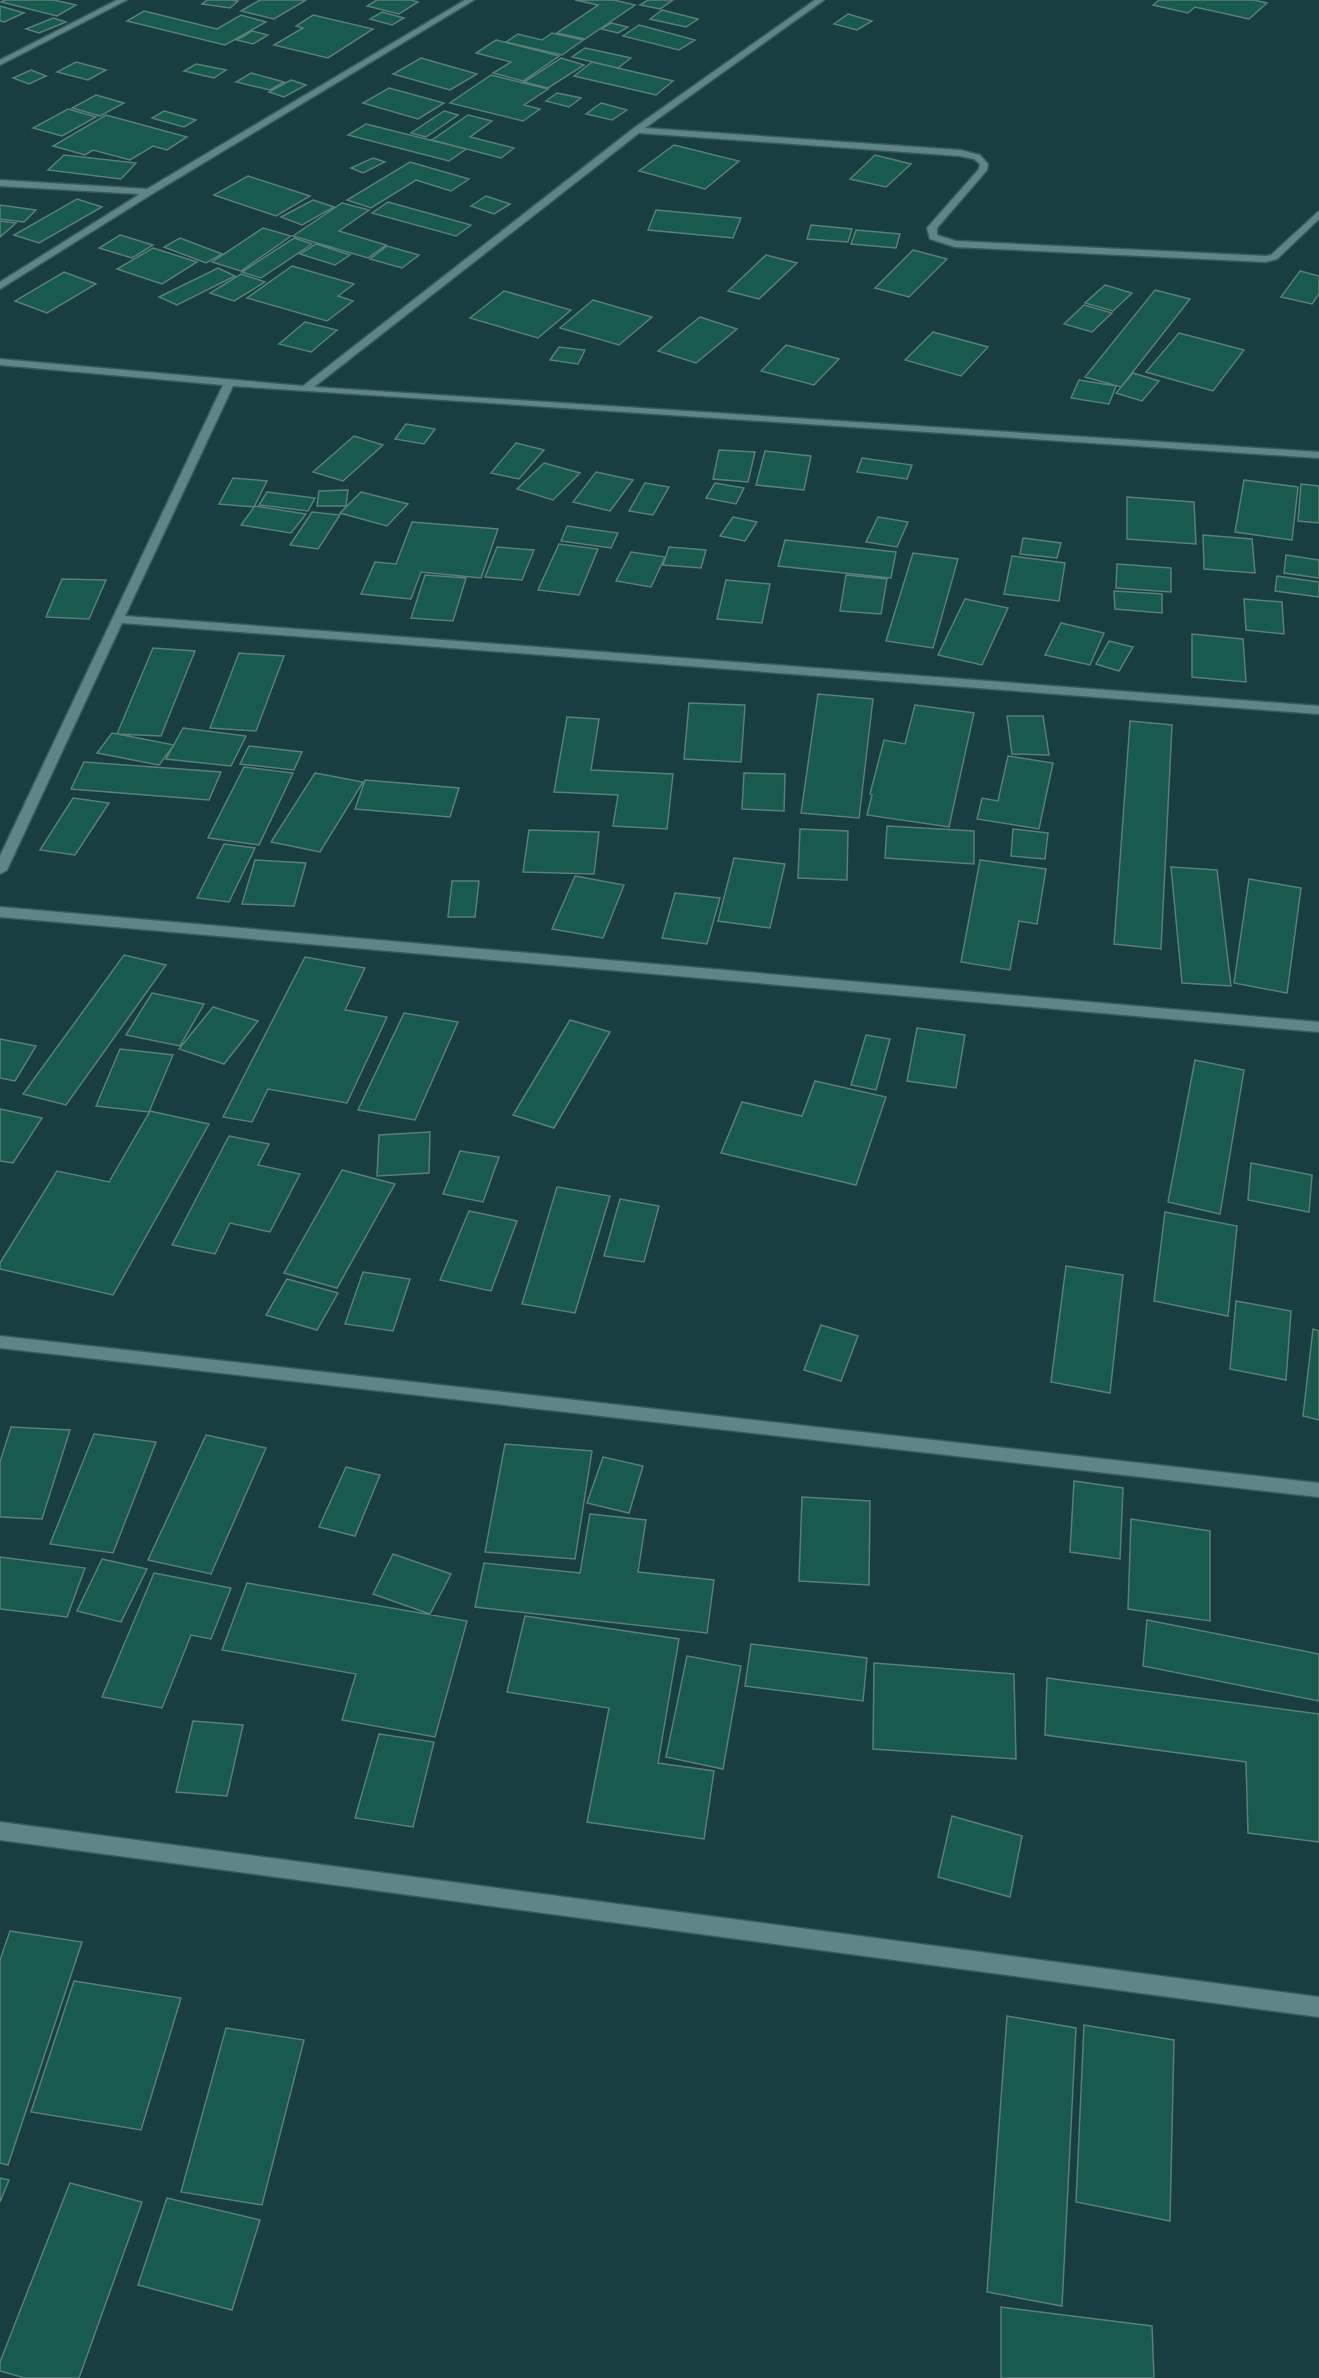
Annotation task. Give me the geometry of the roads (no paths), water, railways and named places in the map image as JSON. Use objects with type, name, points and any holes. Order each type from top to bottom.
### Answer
[{"type":"street","points":[[0,63],[123,0]]},
{"type":"street","points":[[0,286],[148,192],[470,0]]},
{"type":"street","points":[[305,389],[637,130],[820,0]]},
{"type":"street","points":[[0,49],[18,54]]},
{"type":"street","points":[[637,130],[960,153],[977,157],[984,164],[983,170],[932,228],[933,237],[955,244],[1266,259],[1274,257],[1319,214]]},
{"type":"street","points":[[0,183],[148,192]]},
{"type":"street","points":[[0,362],[305,389],[1319,455]]},
{"type":"street","points":[[0,870],[229,382]]},
{"type":"street","points":[[118,619],[1319,710]]},
{"type":"street","points":[[0,912],[1319,1028]]},
{"type":"street","points":[[0,1342],[1319,1490]]},
{"type":"street","points":[[0,1831],[1319,2007]]}]
